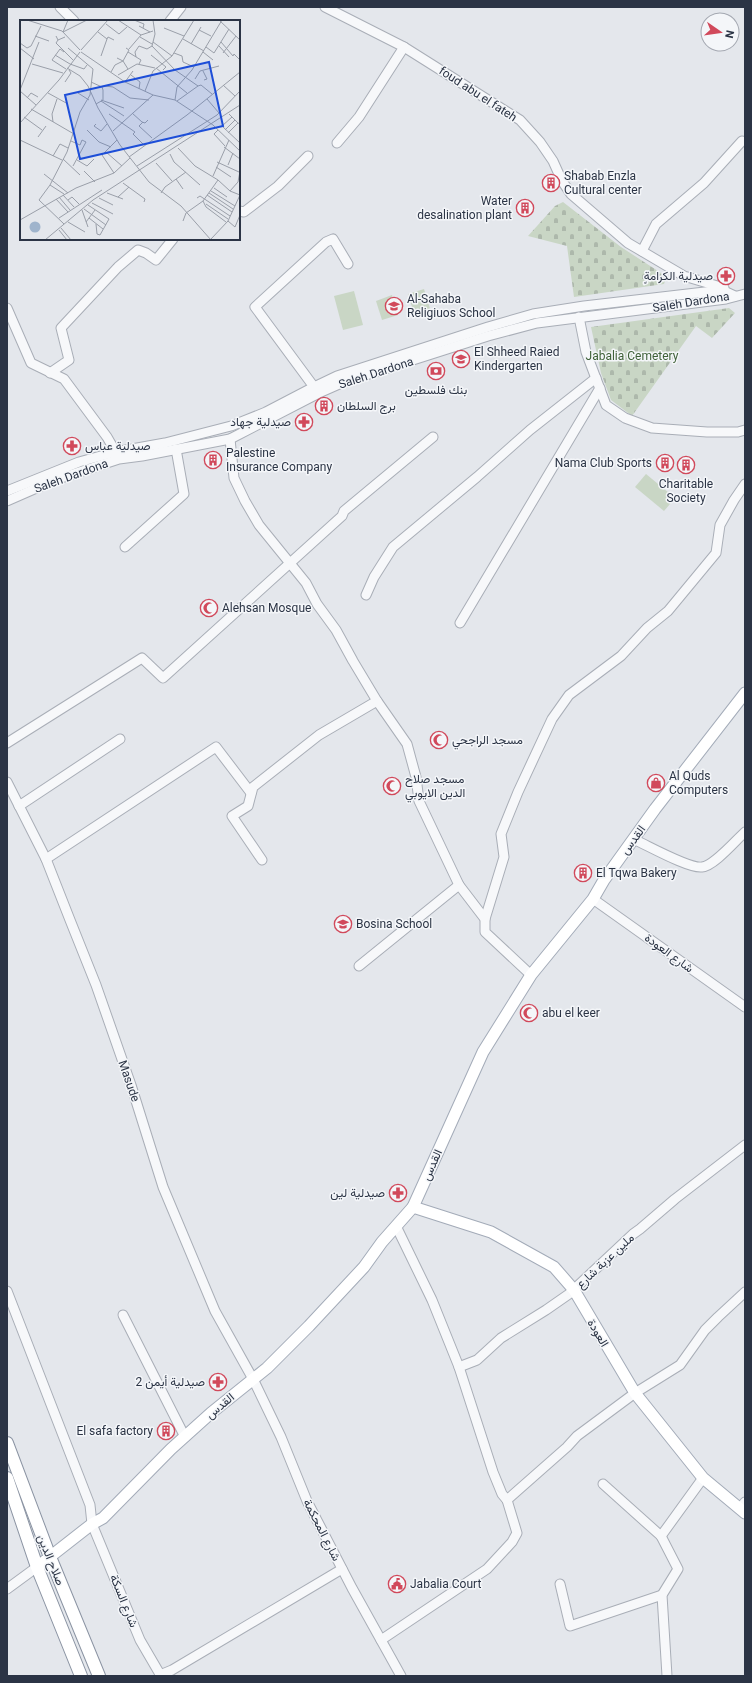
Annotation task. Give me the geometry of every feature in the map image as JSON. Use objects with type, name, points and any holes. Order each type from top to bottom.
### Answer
[{"type":"highway","name":"صلاح الدين","points":[[7,1443],[50,1557],[99,1676]]},
{"type":"highway","name":"صلاح الدين","points":[[7,1478],[37,1567],[81,1676]]},
{"type":"main road","name":"القدس","points":[[37,1567],[92,1524],[103,1518],[165,1455],[210,1414],[266,1368],[309,1326],[364,1267],[382,1242],[413,1207],[483,1052],[531,975],[593,898],[655,809],[744,697]]},
{"type":"main road","name":"العودة","points":[[413,1207],[491,1232],[554,1267],[574,1290],[635,1393],[703,1478],[743,1508]]},
{"type":"street","points":[[60,7],[73,20]]},
{"type":"street","points":[[171,20],[181,7]]},
{"type":"street","name":"foud abu el fateh","points":[[325,7],[404,47],[520,120],[540,142],[553,161],[570,194],[628,243],[684,276],[745,294]]},
{"type":"street","points":[[337,143],[359,117],[404,47]]},
{"type":"street","points":[[642,251],[656,224],[704,183],[742,141]]},
{"type":"street","points":[[240,211],[244,212],[278,186],[308,156]]},
{"type":"street","points":[[316,390],[256,307],[326,242],[333,239],[348,264]]},
{"type":"street","points":[[50,373],[69,360],[61,328],[118,267],[138,250],[146,253],[156,260],[171,240]]},
{"type":"street","name":"Saleh Dardona","points":[[7,491],[79,462],[117,455],[176,449],[230,439],[316,390],[359,368],[533,314],[584,306],[722,290],[735,296]]},
{"type":"street","name":"Saleh Dardona","points":[[7,501],[117,455],[231,426],[316,390],[488,336],[537,323],[726,300],[745,294]]},
{"type":"street","points":[[7,308],[31,363],[64,379],[107,437],[117,455]]},
{"type":"street","points":[[579,317],[586,352],[606,405],[625,418],[652,428],[707,432],[738,432],[745,430]]},
{"type":"street","points":[[366,595],[374,577],[393,547],[530,430],[596,378]]},
{"type":"street","points":[[460,623],[600,388]]},
{"type":"street","points":[[7,743],[142,658],[163,678],[342,516],[344,511],[433,437]]},
{"type":"street","points":[[230,439],[234,478],[245,501],[259,525],[306,583],[317,604],[336,630],[353,662],[377,701],[407,744],[416,777],[419,801],[459,885],[485,919]]},
{"type":"street","points":[[125,547],[184,494],[176,449]]},
{"type":"street","points":[[531,975],[485,932],[485,919],[504,857],[501,834],[518,792],[552,719],[569,695],[621,656],[647,628],[668,611],[716,553],[720,525],[745,484]]},
{"type":"street","points":[[262,860],[232,816],[248,806],[253,787],[319,736],[377,701]]},
{"type":"street","points":[[19,806],[120,739]]},
{"type":"street","points":[[46,860],[216,747],[251,794]]},
{"type":"street","name":"Masude","points":[[7,782],[46,860],[96,985],[131,1085],[168,1200],[215,1311],[253,1379]]},
{"type":"street","points":[[633,839],[683,863],[701,868],[710,864],[745,832]]},
{"type":"street","points":[[359,966],[459,885]]},
{"type":"street","name":"شارع العودة","points":[[593,898],[745,1007]]},
{"type":"street","name":"ملين عزبة شارع","points":[[459,1367],[477,1360],[502,1338],[574,1290],[632,1234],[745,1145]]},
{"type":"street","points":[[381,1640],[487,1569],[512,1542],[517,1533],[508,1500],[502,1494],[493,1472],[459,1367],[432,1300],[396,1226]]},
{"type":"street","name":"شارع السكة","points":[[7,1291],[90,1505],[92,1524],[140,1640],[161,1676]]},
{"type":"street","points":[[508,1500],[578,1436],[635,1393],[680,1365],[705,1330],[745,1292]]},
{"type":"street","points":[[123,1315],[186,1437]]},
{"type":"street","name":"شارع المحكمة","points":[[253,1379],[281,1438],[307,1501],[342,1569],[401,1676]]},
{"type":"street","points":[[661,1536],[703,1478]]},
{"type":"street","points":[[603,1484],[661,1536],[678,1569],[662,1595],[667,1676]]},
{"type":"street","points":[[7,1589],[37,1567]]},
{"type":"street","points":[[161,1676],[342,1569]]},
{"type":"street","points":[[560,1584],[570,1626],[662,1595]]},
{"type":"green space","points":[[563,202],[621,247],[661,273],[666,278],[664,284],[574,297],[567,246],[528,236],[555,206]]},
{"type":"green space","points":[[424,289],[431,312],[415,317],[408,294]]},
{"type":"green space","points":[[354,291],[363,325],[343,330],[334,296]]},
{"type":"green space","points":[[392,295],[398,315],[382,320],[376,301]]},
{"type":"green space","name":"Jabalia Cemetery","points":[[729,308],[735,313],[712,338],[696,326],[632,416],[611,400],[601,373],[591,327]]},
{"type":"green space","points":[[646,474],[675,498],[664,511],[635,487]]},
{"type":"place","name":"Shabab Enzla Cultural center","points":[[551,183]]},
{"type":"place","name":"Water desalination plant","points":[[525,208]]},
{"type":"place","name":"ِِصيدلية الكرامة","points":[[726,276]]},
{"type":"place","name":"Al-Sahaba Religiuos School","points":[[394,306]]},
{"type":"place","name":"El Shheed Raied Kindergarten","points":[[461,359]]},
{"type":"place","name":"بنك فلسطين","points":[[436,371]]},
{"type":"place","name":"برج السلطان","points":[[324,406]]},
{"type":"place","name":"صيدلية جهاد","points":[[304,422]]},
{"type":"place","name":"صيدلية عباس","points":[[72,446]]},
{"type":"place","name":"Palestine Insurance Company","points":[[213,460]]},
{"type":"place","name":"Nama Club Sports","points":[[665,463]]},
{"type":"place","name":"Charitable Society","points":[[686,465]]},
{"type":"place","name":"Alehsan Mosque","points":[[209,608]]},
{"type":"place","name":"مسجد الراجحي","points":[[439,740]]},
{"type":"place","name":"Al Quds Computers","points":[[656,783]]},
{"type":"place","name":"مسجد صلاح الدين الايوبي","points":[[392,786]]},
{"type":"place","name":"El Tqwa Bakery","points":[[583,873]]},
{"type":"place","name":"Bosina School","points":[[343,924]]},
{"type":"place","name":"abu el keer","points":[[529,1013]]},
{"type":"place","name":"صيدلية لين","points":[[398,1193]]},
{"type":"place","name":"صيدلية أيمن 2","points":[[218,1382]]},
{"type":"place","name":"El safa factory","points":[[166,1431]]},
{"type":"place","name":"Jabalia Court","points":[[397,1584]]}]
